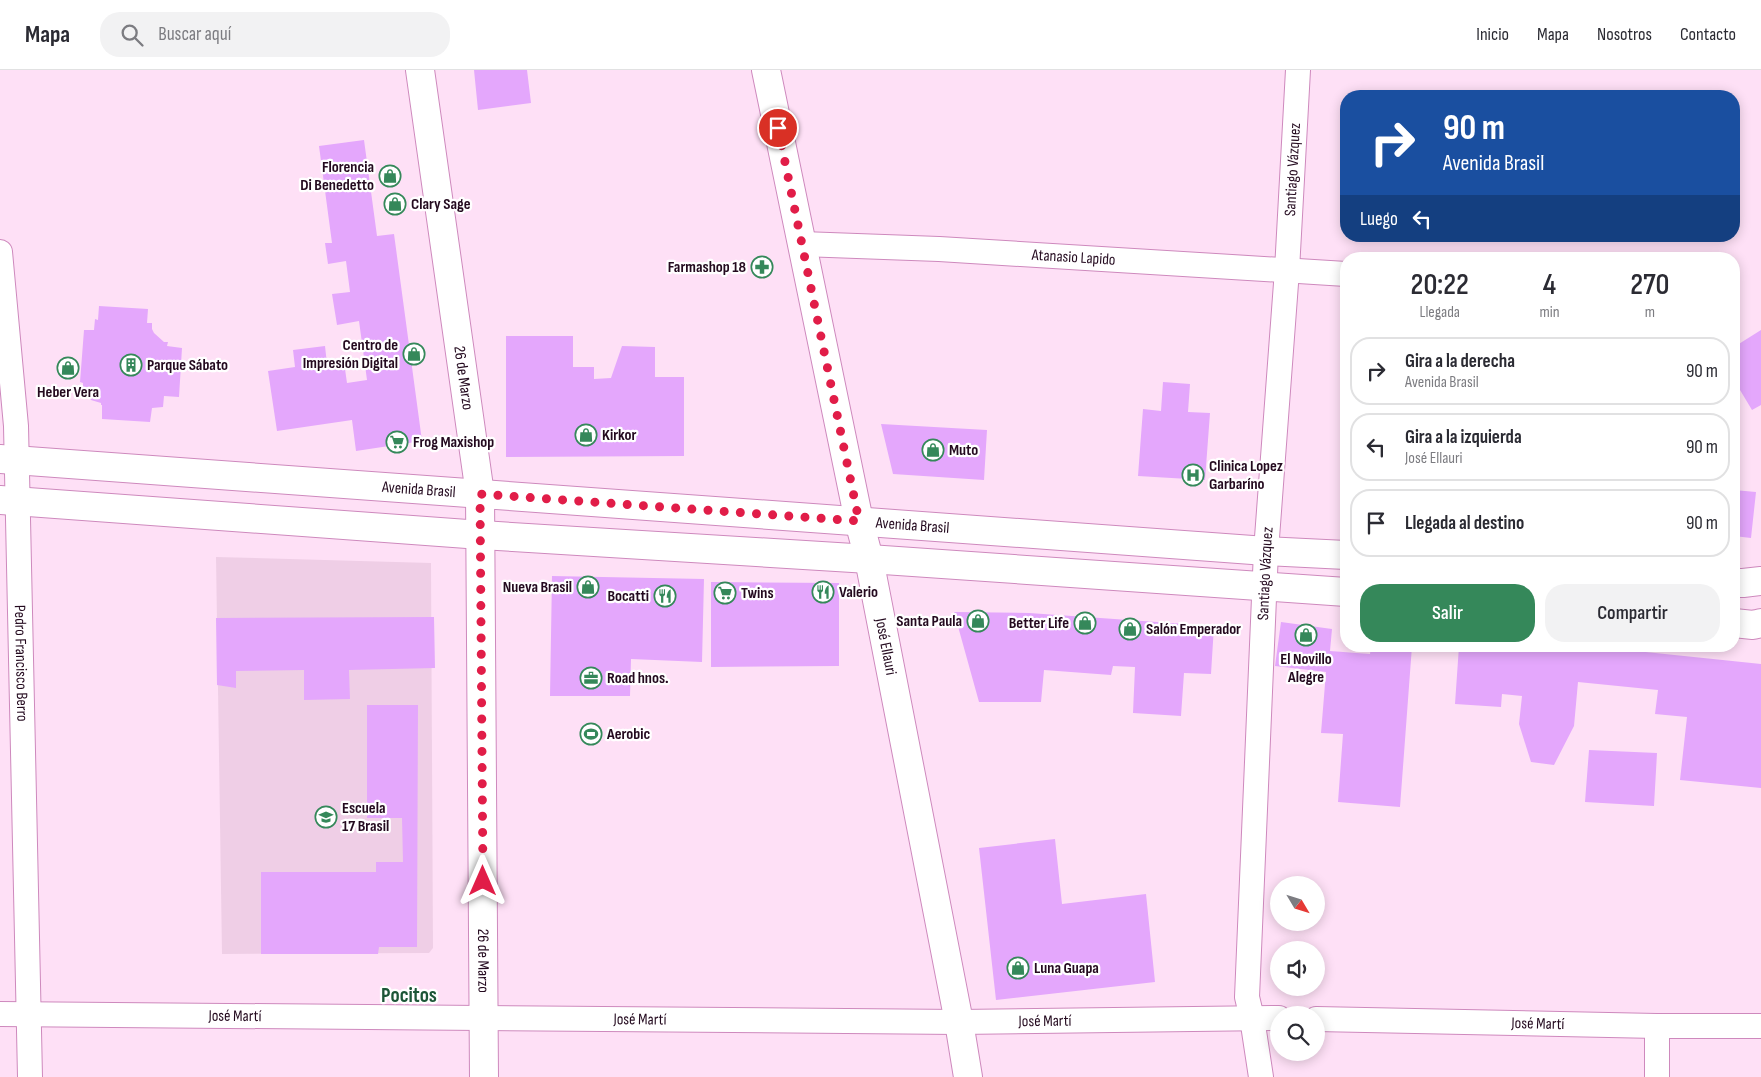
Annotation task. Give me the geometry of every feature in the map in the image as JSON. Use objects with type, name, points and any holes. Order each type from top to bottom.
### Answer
[{"type":"street","name":"26 de Marzo","points":[[420,70],[480,494],[484,1077]]},
{"type":"street","name":"José Ellauri","points":[[766,70],[859,521],[869,559],[968,1077]]},
{"type":"street","name":"Santiago Vázquez","points":[[1261,1077],[1247,997],[1264,586],[1287,270],[1298,70]]},
{"type":"street","name":"Atanasio Lapido","points":[[802,244],[949,250],[1340,274]]},
{"type":"street","name":"Pedro Francisco Berro","points":[[0,252],[16,426],[8,459],[8,501],[30,1077]]},
{"type":"street","name":"Avenida Brasil","points":[[8,459],[1266,551],[1340,555]]},
{"type":"street","points":[[8,501],[481,535],[869,559],[1340,592]]},
{"type":"street","points":[[1740,584],[1761,581]]},
{"type":"street","points":[[1740,624],[1753,625],[1761,623]]},
{"type":"street","name":"José Martí","points":[[0,1014],[958,1022],[1270,1018]]},
{"type":"street","name":"José Martí","points":[[1325,1019],[1657,1026],[1761,1026]]},
{"type":"street","points":[[1657,1026],[1658,1077]]},
{"type":"shaded area","name":"Escuela 17 Brasil","points":[[216,557],[431,563],[433,948],[429,953],[222,954]]},
{"type":"building","points":[[474,70],[527,70],[531,103],[478,110]]},
{"type":"building","points":[[364,140],[377,236],[394,234],[422,441],[356,451],[352,420],[277,431],[268,371],[295,367],[293,350],[325,346],[327,364],[344,362],[347,383],[367,380],[359,321],[337,325],[332,294],[350,292],[346,261],[328,264],[325,243],[332,243],[319,146]]},
{"type":"building","name":"Parque Sábato","points":[[99,306],[148,309],[147,323],[152,323],[154,333],[164,342],[168,342],[167,346],[182,348],[179,397],[164,396],[163,407],[152,408],[150,422],[102,419],[101,403],[91,400],[83,389],[83,383],[80,382],[84,330],[94,330],[95,319],[98,320]]},
{"type":"building","points":[[1761,330],[1761,405],[1752,410],[1740,390],[1740,343]]},
{"type":"building","points":[[506,336],[573,336],[573,367],[594,367],[594,379],[611,378],[622,346],[655,347],[655,377],[684,377],[684,456],[506,457]]},
{"type":"building","points":[[1163,382],[1190,384],[1188,412],[1210,413],[1205,480],[1138,476],[1143,409],[1161,411]]},
{"type":"building","points":[[881,424],[987,430],[984,480],[893,474]]},
{"type":"building","points":[[1740,491],[1756,492],[1751,538],[1740,537]]},
{"type":"building","points":[[552,576],[704,579],[702,662],[631,659],[630,696],[550,696]]},
{"type":"building","points":[[711,582],[839,583],[839,666],[711,667]]},
{"type":"building","points":[[954,612],[1029,613],[1214,626],[1211,674],[1184,673],[1181,716],[1133,713],[1135,667],[1113,666],[1111,675],[1044,670],[1041,702],[979,702]]},
{"type":"building","points":[[434,617],[435,668],[349,670],[350,699],[304,700],[304,670],[236,671],[236,688],[217,685],[216,618]]},
{"type":"building","points":[[1281,622],[1332,629],[1330,651],[1370,654],[1370,652],[1412,652],[1400,807],[1338,802],[1343,734],[1321,733],[1326,672],[1275,666]]},
{"type":"building","points":[[1459,652],[1646,652],[1761,664],[1761,788],[1680,780],[1687,717],[1655,714],[1658,690],[1578,682],[1574,726],[1554,765],[1531,762],[1519,724],[1522,696],[1502,694],[1501,707],[1455,704]]},
{"type":"building","points":[[367,705],[418,705],[417,947],[379,947],[378,954],[261,954],[261,872],[376,872],[376,862],[403,862],[402,818],[367,818]]},
{"type":"building","points":[[1589,750],[1657,753],[1654,806],[1585,802]]},
{"type":"building","points":[[1055,839],[1062,904],[1146,894],[1155,982],[996,1000],[979,848]]},
{"type":"place","name":"Florencia Di Benedetto","points":[[390,176]]},
{"type":"place","name":"Clary Sage","points":[[395,204]]},
{"type":"place","name":"Farmashop 18","points":[[762,267]]},
{"type":"place","name":"Centro de Impresión Digital","points":[[414,354]]},
{"type":"place","name":"Parque Sábato","points":[[131,365]]},
{"type":"place","name":"Heber Vera","points":[[68,368]]},
{"type":"place","name":"Kirkor","points":[[586,435]]},
{"type":"place","name":"Frog Maxishop","points":[[397,442]]},
{"type":"place","name":"Muto","points":[[933,450]]},
{"type":"place","name":"Clinica Lopez Garbaríno","points":[[1193,475]]},
{"type":"place","name":"Nueva Brasil","points":[[588,587]]},
{"type":"place","name":"Valerio","points":[[823,592]]},
{"type":"place","name":"Twins","points":[[725,593]]},
{"type":"place","name":"Bocatti","points":[[665,596]]},
{"type":"place","name":"Santa Paula","points":[[978,621]]},
{"type":"place","name":"Better Life","points":[[1085,623]]},
{"type":"place","name":"Salón Emperador","points":[[1130,629]]},
{"type":"place","name":"El Novillo Alegre","points":[[1306,635]]},
{"type":"place","name":"Road hnos.","points":[[591,678]]},
{"type":"place","name":"Aerobic","points":[[591,734]]},
{"type":"place","name":"Escuela 17 Brasil","points":[[326,817]]},
{"type":"place","name":"Luna Guapa","points":[[1018,968]]},
{"type":"district","name":"Pocitos","points":[[409,995]]},
{"type":"route","points":[[483,881],[480,494],[859,521],[778,128]]}]
